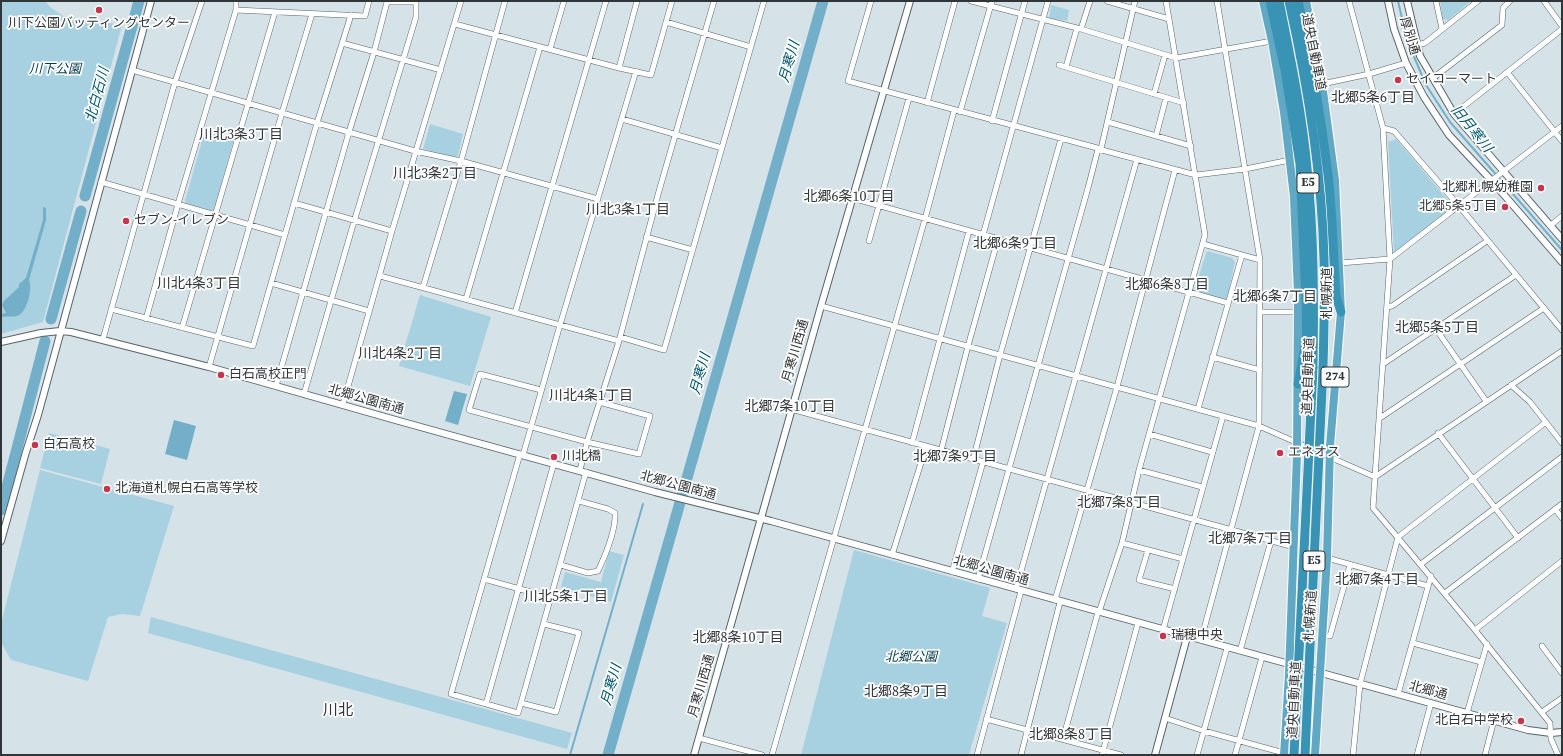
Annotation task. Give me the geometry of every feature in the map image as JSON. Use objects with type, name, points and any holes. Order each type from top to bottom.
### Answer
[{"type":"highway","name":"札幌新道","points":[[1263,1],[1272,41],[1284,112],[1290,160],[1295,205],[1299,312],[1294,547],[1284,754]]},
{"type":"highway","points":[[1270,1],[1285,70],[1300,164],[1306,280],[1306,342],[1298,384]]},
{"type":"highway","name":"道央自動車道","points":[[1279,1],[1296,85],[1306,155],[1313,278],[1313,368],[1294,755]]},
{"type":"highway","name":"道央自動車道","points":[[1290,1],[1300,50],[1312,124],[1318,170],[1324,258],[1323,368],[1305,755]]},
{"type":"highway","points":[[1298,1],[1309,52],[1327,169],[1336,296],[1341,312]]},
{"type":"highway","name":"札幌新道","points":[[1306,1],[1322,84],[1335,180],[1340,263],[1341,312],[1330,456],[1327,558],[1321,636],[1315,755]]},
{"type":"street","points":[[1,541],[38,415],[151,1]]},
{"type":"street","points":[[103,340],[175,82],[202,1]]},
{"type":"street","points":[[146,319],[178,204],[236,10],[236,1]]},
{"type":"street","points":[[236,10],[365,16],[369,1]]},
{"type":"street","points":[[343,404],[415,151],[461,1]]},
{"type":"street","points":[[423,287],[461,161],[497,35],[505,1]]},
{"type":"street","points":[[550,49],[564,1]]},
{"type":"street","points":[[515,313],[606,1]]},
{"type":"street","points":[[619,68],[637,1]]},
{"type":"street","points":[[455,24],[588,60],[651,75],[672,1]]},
{"type":"street","points":[[636,72],[451,694],[518,713],[579,501],[588,442],[619,339],[646,237],[714,1]]},
{"type":"street","points":[[380,276],[560,325],[664,350],[764,1]]},
{"type":"street","points":[[871,1],[848,81],[1196,175],[1245,169],[1290,160]]},
{"type":"street","name":"月寒川西通","points":[[694,755],[821,306],[910,1]]},
{"type":"street","points":[[927,103],[955,1]]},
{"type":"street","points":[[971,1],[991,4],[1021,15],[1079,29],[1176,58],[1272,41]]},
{"type":"street","points":[[992,121],[1025,1]]},
{"type":"street","points":[[982,235],[1048,1]]},
{"type":"street","points":[[1066,67],[1090,1]]},
{"type":"street","points":[[1107,1],[1169,19]]},
{"type":"street","points":[[978,579],[1098,149],[1101,149],[1135,1]]},
{"type":"street","points":[[1063,739],[1099,612],[1122,543],[1139,470],[1205,235],[1166,1]]},
{"type":"street","points":[[1201,640],[1259,426],[1261,312],[1260,260],[1217,1]]},
{"type":"street","points":[[1349,1],[1383,128],[1390,260],[1373,508],[1431,576],[1542,712],[1550,723],[1551,739],[1555,754]]},
{"type":"street","name":"厚別通","points":[[1388,1],[1394,29],[1406,63],[1424,97],[1449,135],[1493,180],[1562,262]]},
{"type":"street","name":"厚別通","points":[[1407,1],[1420,56],[1454,114],[1502,172],[1562,239]]},
{"type":"street","points":[[1436,1],[1442,30]]},
{"type":"street","points":[[1417,45],[1426,43],[1478,1]]},
{"type":"street","points":[[1433,78],[1502,25],[1502,8],[1510,1]]},
{"type":"street","points":[[1544,1],[1562,26]]},
{"type":"street","points":[[276,386],[349,132],[374,52],[387,2],[416,2],[416,16],[304,394]]},
{"type":"street","points":[[772,755],[925,218],[991,4]]},
{"type":"street","points":[[182,328],[214,215],[275,12]]},
{"type":"street","points":[[209,367],[312,14]]},
{"type":"street","points":[[111,309],[253,346],[317,123],[351,15]]},
{"type":"street","points":[[666,22],[751,47]]},
{"type":"street","points":[[1454,114],[1562,30]]},
{"type":"street","points":[[342,43],[441,70]]},
{"type":"street","points":[[466,299],[540,47]]},
{"type":"street","points":[[1154,94],[1165,55]]},
{"type":"street","points":[[1322,84],[1369,74],[1406,63]]},
{"type":"street","points":[[1059,65],[1184,103]]},
{"type":"street","points":[[132,70],[378,141],[504,172],[598,199]]},
{"type":"street","points":[[1508,72],[1562,141]]},
{"type":"street","points":[[869,242],[909,98]]},
{"type":"street","points":[[1156,136],[1166,98]]},
{"type":"street","points":[[622,119],[722,148]]},
{"type":"street","points":[[1108,122],[1191,146]]},
{"type":"street","points":[[1340,263],[1390,260],[1562,126]]},
{"type":"street","points":[[1383,128],[1394,131],[1459,206],[1562,330]]},
{"type":"street","points":[[973,460],[1000,355],[1061,139]]},
{"type":"street","points":[[977,755],[1046,480],[1137,159]]},
{"type":"street","points":[[1021,755],[1058,601],[1175,170]]},
{"type":"street","points":[[101,182],[285,235]]},
{"type":"street","points":[[852,198],[1228,303]]},
{"type":"street","points":[[294,203],[392,231]]},
{"type":"street","points":[[1550,226],[1562,216]]},
{"type":"street","points":[[912,443],[969,231]]},
{"type":"street","points":[[646,237],[693,250]]},
{"type":"street","points":[[941,451],[998,239]]},
{"type":"street","points":[[1387,307],[1392,306],[1488,241]]},
{"type":"street","points":[[1203,244],[1260,260]]},
{"type":"street","points":[[1198,409],[1242,255]]},
{"type":"street","points":[[1383,364],[1516,275]]},
{"type":"street","points":[[271,283],[369,310]]},
{"type":"street","points":[[821,306],[1259,426],[1375,476]]},
{"type":"street","points":[[1380,418],[1544,308]]},
{"type":"street","points":[[1261,312],[1299,312]]},
{"type":"street","points":[[1436,329],[1486,401]]},
{"type":"street","points":[[1,342],[60,331]]},
{"type":"street","name":"北郷公園南通","points":[[60,331],[103,340],[209,367],[659,493],[760,519],[1289,664]]},
{"type":"street","points":[[1375,476],[1562,351]]},
{"type":"street","points":[[1212,357],[1260,370]]},
{"type":"street","points":[[541,390],[480,374],[468,410],[531,428],[639,454],[650,416],[600,402]]},
{"type":"street","points":[[1511,385],[1530,402],[1562,443]]},
{"type":"street","points":[[792,409],[1294,547]]},
{"type":"street","points":[[1163,630],[1222,416]]},
{"type":"street","points":[[1353,755],[1360,684],[1398,537],[1546,422]]},
{"type":"street","points":[[1438,433],[1518,538]]},
{"type":"street","points":[[1149,434],[1212,452]]},
{"type":"street","points":[[892,555],[926,447]]},
{"type":"street","points":[[1421,564],[1494,507],[1562,457]]},
{"type":"street","points":[[952,572],[983,462]]},
{"type":"street","points":[[486,704],[554,463]]},
{"type":"street","points":[[1139,470],[1202,487]]},
{"type":"street","points":[[561,565],[588,573],[598,571],[615,520],[615,513],[608,509],[579,501]]},
{"type":"street","points":[[1444,593],[1562,504]]},
{"type":"street","points":[[1555,509],[1562,518]]},
{"type":"street","points":[[1240,651],[1271,541]]},
{"type":"street","points":[[1122,543],[1183,559]]},
{"type":"street","points":[[1148,550],[1139,580],[1175,588]]},
{"type":"street","points":[[1327,558],[1428,586]]},
{"type":"street","points":[[1475,630],[1562,561]]},
{"type":"street","points":[[1321,636],[1330,636],[1350,565]]},
{"type":"street","points":[[1398,694],[1431,576]]},
{"type":"street","points":[[484,579],[552,598]]},
{"type":"street","points":[[1102,753],[1138,623]]},
{"type":"street","points":[[521,703],[556,712],[579,633],[544,624]]},
{"type":"street","points":[[1155,755],[1187,637]]},
{"type":"street","points":[[1413,643],[1482,662]]},
{"type":"street","points":[[1467,713],[1487,644]]},
{"type":"street","points":[[1542,646],[1562,673]]},
{"type":"street","points":[[1197,755],[1227,648]]},
{"type":"street","points":[[1235,755],[1262,657]]},
{"type":"street","name":"北郷通","points":[[1289,664],[1528,730],[1551,733],[1562,732]]},
{"type":"street","points":[[1542,712],[1562,698]]},
{"type":"street","points":[[1417,755],[1431,703]]},
{"type":"street","points":[[1165,718],[1284,754]]},
{"type":"street","points":[[986,719],[1063,739],[1102,753],[1121,755]]},
{"type":"street","points":[[1485,755],[1494,720]]},
{"type":"street","points":[[699,738],[762,755]]},
{"type":"green space","name":"川下公園","points":[[1,1],[45,1],[50,7],[63,16],[122,25],[43,322],[1,334]]},
{"type":"green space","points":[[1440,1],[1471,1],[1448,20],[1443,19]]},
{"type":"green space","points":[[1051,5],[1069,10],[1067,21],[1049,18]]},
{"type":"green space","points":[[430,124],[463,134],[458,156],[453,157],[423,149]]},
{"type":"green space","points":[[205,130],[234,139],[214,210],[186,204],[185,201]]},
{"type":"green space","points":[[1396,139],[1453,206],[1452,209],[1394,253],[1388,142]]},
{"type":"green space","points":[[1208,251],[1232,258],[1235,262],[1227,299],[1224,300],[1194,292],[1206,253]]},
{"type":"green space","points":[[420,295],[491,317],[470,386],[399,366]]},
{"type":"green space","points":[[49,433],[110,449],[101,484],[40,468]]},
{"type":"green space","points":[[40,470],[174,506],[140,616],[122,614],[108,617],[88,681],[11,660],[1,642],[1,624]]},
{"type":"green space","name":"北郷公園","points":[[854,550],[990,588],[982,616],[1007,623],[969,755],[801,755]]},
{"type":"green space","points":[[609,551],[624,555],[611,602],[561,587],[565,572],[601,582]]},
{"type":"green space","points":[[151,617],[572,733],[567,749],[148,633]]},
{"type":"shaded area","points":[[43,207],[46,208],[46,220],[29,280],[30,294],[28,300],[21,314],[17,316],[1,317],[1,314],[6,313],[2,305],[4,301],[26,278],[43,220]]},
{"type":"shaded area","points":[[454,391],[467,394],[458,425],[445,421]]},
{"type":"shaded area","points":[[174,420],[196,426],[187,460],[165,454]]},
{"type":"waterway","name":"北白石川","points":[[85,196],[139,1]]},
{"type":"waterway","name":"月寒川","points":[[608,755],[823,1]]},
{"type":"waterway","name":"旧月寒川","points":[[1398,1],[1407,40],[1426,85],[1450,122],[1562,250]]},
{"type":"waterway","name":"北白石川","points":[[51,319],[81,211]]},
{"type":"waterway","name":"北白石川","points":[[1,510],[45,341]]},
{"type":"waterway","points":[[570,755],[643,504]]},
{"type":"place","name":"川下公園バッティングセンター","points":[[99,10]]},
{"type":"place","name":"セイコーマート","points":[[1398,80]]},
{"type":"place","name":"北郷札幌幼稚園","points":[[1541,188]]},
{"type":"place","name":"北郷5条5丁目","points":[[1505,207]]},
{"type":"place","name":"セブン-イレブン","points":[[126,221]]},
{"type":"place","name":"白石高校正門","points":[[221,375]]},
{"type":"place","name":"白石高校","points":[[35,445]]},
{"type":"place","name":"エネオス","points":[[1280,453]]},
{"type":"place","name":"川北橋","points":[[554,457]]},
{"type":"place","name":"北海道札幌白石高等学校","points":[[107,489]]},
{"type":"place","name":"瑞穂中央","points":[[1163,636]]},
{"type":"place","name":"北白石中学校","points":[[1521,721]]},
{"type":"district","name":"北郷5条6丁目","points":[[1373,98]]},
{"type":"district","name":"川北3条3丁目","points":[[241,135]]},
{"type":"district","name":"川北3条2丁目","points":[[435,174]]},
{"type":"district","name":"北郷6条10丁目","points":[[849,197]]},
{"type":"district","name":"川北3条1丁目","points":[[628,210]]},
{"type":"district","name":"北郷6条9丁目","points":[[1015,244]]},
{"type":"district","name":"川北4条3丁目","points":[[199,284]]},
{"type":"district","name":"北郷6条8丁目","points":[[1167,285]]},
{"type":"district","name":"北郷6条7丁目","points":[[1275,297]]},
{"type":"district","name":"北郷5条5丁目","points":[[1437,328]]},
{"type":"district","name":"川北4条2丁目","points":[[400,354]]},
{"type":"district","name":"川北4条1丁目","points":[[591,396]]},
{"type":"district","name":"北郷7条10丁目","points":[[790,407]]},
{"type":"district","name":"北郷7条9丁目","points":[[955,457]]},
{"type":"district","name":"北郷7条8丁目","points":[[1119,503]]},
{"type":"district","name":"北郷7条7丁目","points":[[1250,539]]},
{"type":"district","name":"北郷7条4丁目","points":[[1377,580]]},
{"type":"district","name":"川北5条1丁目","points":[[566,597]]},
{"type":"district","name":"北郷8条10丁目","points":[[738,638]]},
{"type":"district","name":"北郷8条9丁目","points":[[906,692]]},
{"type":"district","name":"川北","points":[[338,711]]},
{"type":"district","name":"北郷8条8丁目","points":[[1071,735]]}]
